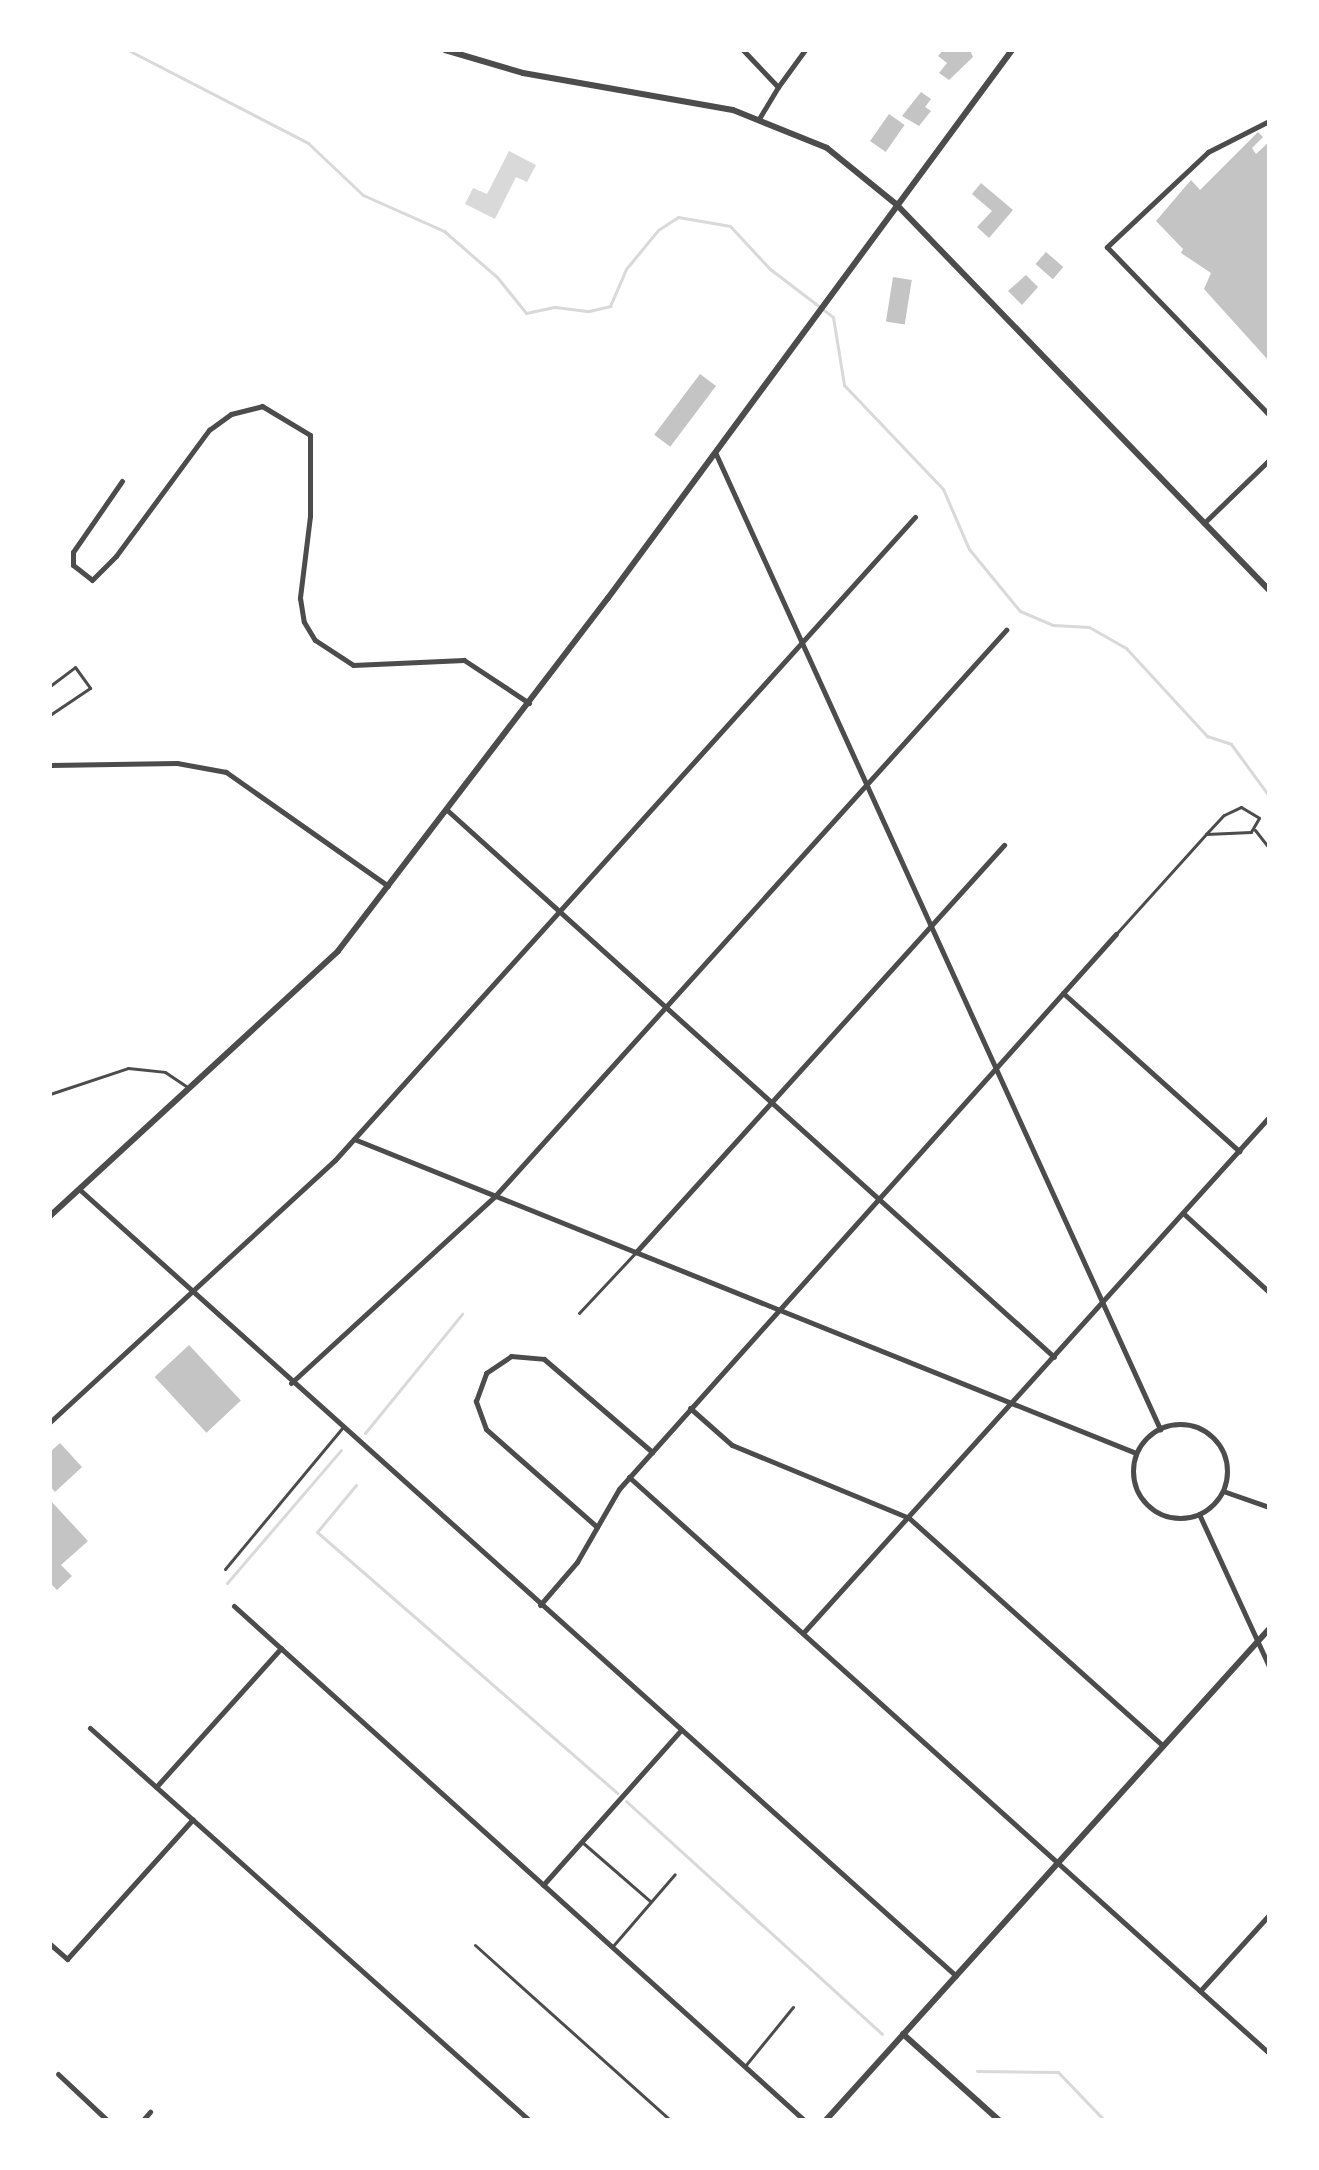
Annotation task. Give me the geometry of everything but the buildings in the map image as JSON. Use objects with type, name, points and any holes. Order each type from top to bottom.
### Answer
[{"type":"street","points":[[445,50],[523,73],[760,117],[827,148],[896,204],[1269,590]]},
{"type":"street","points":[[743,50],[778,87]]},
{"type":"street","points":[[760,117],[805,50]]},
{"type":"street","points":[[50,1216],[187,1087],[316,974],[389,886],[529,703],[1012,50]]},
{"type":"street","points":[[1269,121],[1196,162],[1107,247],[1269,415]]},
{"type":"street","points":[[122,481],[73,552],[73,565],[92,580],[116,556],[209,430],[231,414],[262,406],[298,433],[310,435],[310,516],[300,598],[315,640],[353,665],[464,660],[529,703]]},
{"type":"street","points":[[715,452],[1160,1429]]},
{"type":"street","points":[[1204,523],[1269,460]]},
{"type":"street","points":[[50,1422],[354,1139],[915,517]]},
{"type":"street","points":[[291,1383],[495,1196],[1006,630]]},
{"type":"street","points":[[50,765],[177,763],[226,772],[389,886]]},
{"type":"street","points":[[447,810],[1054,1357]]},
{"type":"street","points":[[636,1252],[1004,845]]},
{"type":"street","points":[[540,1605],[577,1562],[629,1477],[1116,934]]},
{"type":"street","points":[[1063,993],[1239,1151]]},
{"type":"street","points":[[803,1633],[1269,1117]]},
{"type":"street","points":[[354,1139],[1136,1453]]},
{"type":"street","points":[[79,1189],[291,1383],[956,1976]]},
{"type":"street","points":[[1183,1213],[1269,1292]]},
{"type":"street","points":[[597,1527],[486,1429],[476,1401],[486,1373],[511,1356],[544,1359],[652,1452]]},
{"type":"street","points":[[690,1408],[732,1445],[909,1518],[1163,1746]]},
{"type":"street","points":[[1186,1425],[1213,1438],[1226,1461],[1223,1491],[1199,1514],[1170,1517],[1144,1502],[1134,1482],[1136,1453],[1160,1429],[1186,1425]]},
{"type":"street","points":[[629,1477],[1269,2053]]},
{"type":"street","points":[[1223,1491],[1269,1507]]},
{"type":"street","points":[[1199,1514],[1269,1666]]},
{"type":"street","points":[[234,1606],[804,2120]]},
{"type":"street","points":[[826,2120],[1269,1629]]},
{"type":"street","points":[[156,1787],[281,1648]]},
{"type":"street","points":[[90,1728],[529,2120]]},
{"type":"street","points":[[543,1885],[681,1730]]},
{"type":"street","points":[[50,1944],[67,1959],[193,1819]]},
{"type":"street","points":[[1200,1991],[1269,1915]]},
{"type":"street","points":[[903,2034],[999,2120]]},
{"type":"street","points":[[58,2074],[107,2120]]},
{"type":"street","points":[[143,2120],[150,2112]]},
{"type":"lane","points":[[50,686],[75,667],[90,688],[50,715]]},
{"type":"lane","points":[[1116,934],[1224,815],[1241,807],[1259,818],[1255,830]]},
{"type":"lane","points":[[1206,834],[1255,830]]},
{"type":"lane","points":[[1255,830],[1269,848]]},
{"type":"lane","points":[[50,1094],[128,1068],[165,1072],[187,1087]]},
{"type":"lane","points":[[579,1313],[636,1252]]},
{"type":"lane","points":[[225,1569],[342,1428]]},
{"type":"lane","points":[[582,1842],[651,1902]]},
{"type":"lane","points":[[612,1947],[675,1874]]},
{"type":"lane","points":[[475,1945],[670,2120]]},
{"type":"lane","points":[[745,2066],[793,2007]]},
{"type":"shaded area","points":[[509,151],[536,165],[527,182],[516,177],[495,219],[465,204],[473,188],[487,194]]},
{"type":"waterway","points":[[128,50],[308,143],[363,195],[444,231],[497,277],[526,313],[555,307],[589,311],[610,306],[626,269],[658,230],[678,217],[730,226],[770,269],[833,317],[844,385],[943,489],[969,549],[1020,611],[1053,625],[1089,627],[1126,648],[1207,736],[1231,744],[1269,796]]},
{"type":"waterway","points":[[365,1433],[462,1314]]},
{"type":"waterway","points":[[227,1583],[341,1450]]},
{"type":"waterway","points":[[356,1485],[317,1532],[617,1793]]},
{"type":"waterway","points":[[626,1801],[882,2034]]},
{"type":"waterway","points":[[977,2071],[1058,2072],[1104,2120]]}]
